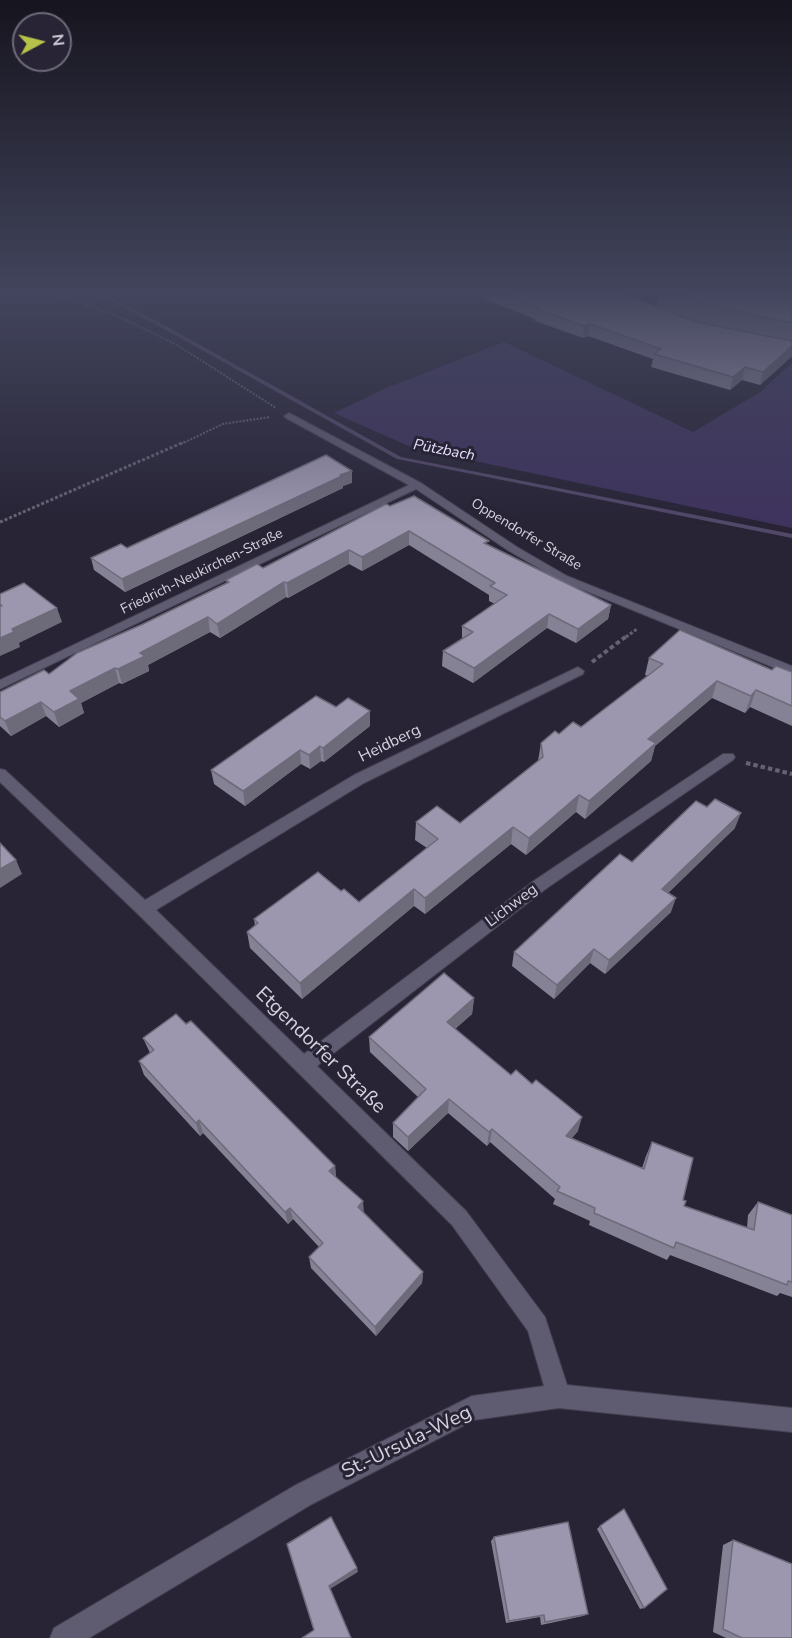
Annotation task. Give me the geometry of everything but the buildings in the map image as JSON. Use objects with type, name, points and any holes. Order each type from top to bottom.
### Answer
[{"type":"street","name":"Oppendorfer Straße","points":[[289,416],[417,485],[513,549],[563,578],[792,671]]},
{"type":"street","name":"Friedrich-Neukirchen-Straße","points":[[0,685],[417,485]]},
{"type":"street","name":"Heidberg","points":[[144,909],[359,779],[578,671]]},
{"type":"street","name":"Lichweg","points":[[303,1066],[541,884],[728,757]]},
{"type":"street","name":"Etgendorfer Straße","points":[[0,774],[144,909],[459,1218],[537,1325],[559,1396]]},
{"type":"street","name":"St.-Ursula-Weg","points":[[64,1638],[303,1495],[472,1408],[559,1396],[792,1420]]},
{"type":"path","points":[[219,371],[289,416]]},
{"type":"path","points":[[0,522],[141,463],[223,424],[255,418],[289,416]]},
{"type":"path","points":[[578,671],[654,616]]},
{"type":"path","points":[[728,757],[792,774]]},
{"type":"shaded area","points":[[428,371],[566,371],[693,432],[759,393],[783,371],[792,371],[792,528],[413,448],[334,413],[386,388]]},
{"type":"waterway","name":"Pützbach","points":[[244,371],[399,458],[792,536]]}]
